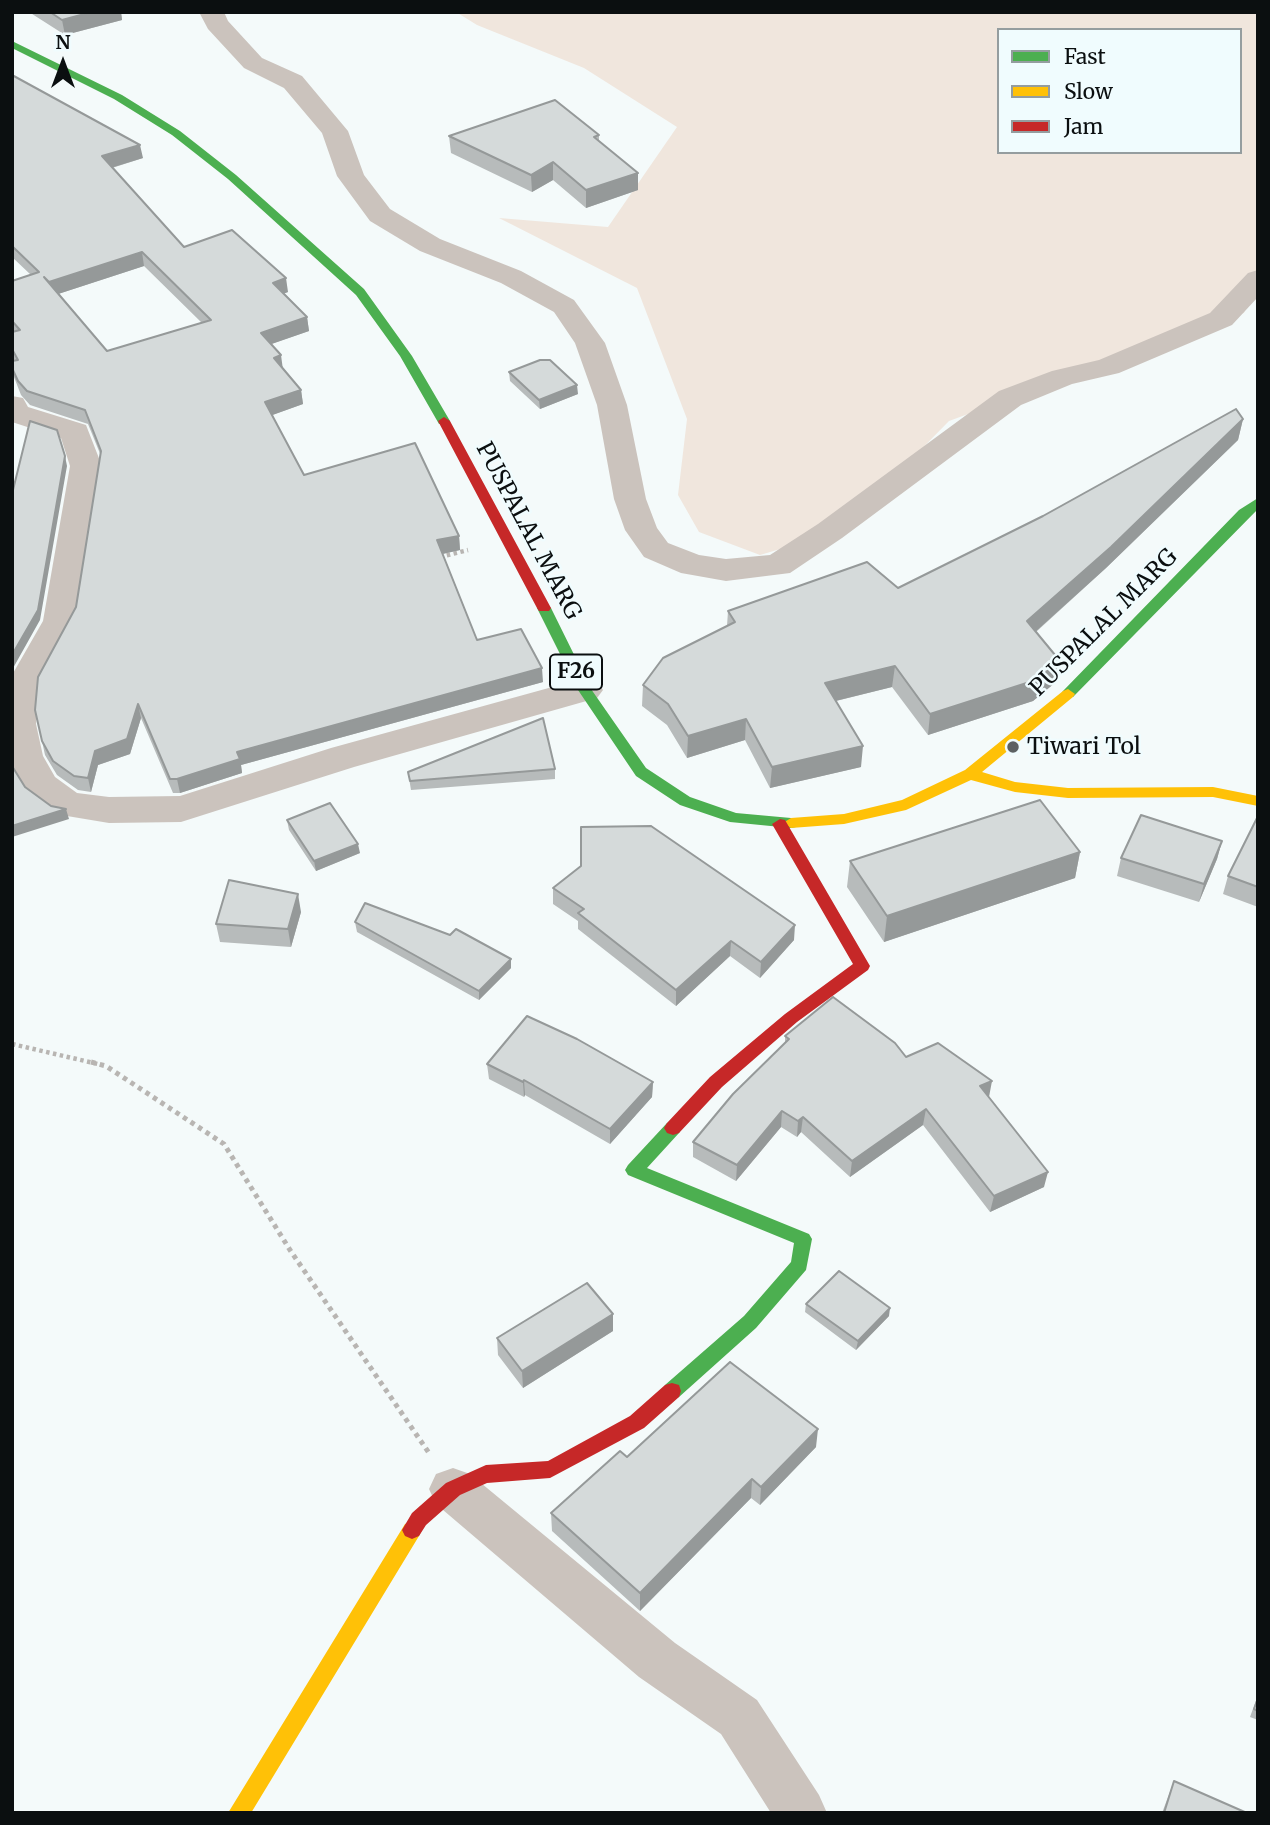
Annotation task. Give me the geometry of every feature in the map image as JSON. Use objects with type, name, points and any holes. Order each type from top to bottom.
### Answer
[{"type":"main road","name":"PUSPALAL MARG","points":[[12,44],[118,97],[176,133],[232,177],[360,292],[428,392],[509,540],[585,690],[641,772],[685,801],[735,818],[780,824],[844,820],[906,805],[970,774],[1073,690],[1244,513],[1258,502]]},
{"type":"main road","points":[[970,774],[1015,787],[1068,793],[1213,792],[1258,801]]},
{"type":"main road","points":[[239,1813],[419,1519],[453,1489],[486,1474],[551,1469],[637,1422],[750,1322],[800,1265],[803,1239],[634,1170],[716,1082],[792,1018],[862,966],[780,824]]},
{"type":"street","points":[[211,12],[217,24],[253,63],[293,82],[335,131],[351,176],[380,215],[430,245],[511,277],[564,306],[590,343],[612,405],[630,499],[641,530],[656,550],[693,565],[726,570],[778,565],[830,531],[1010,398],[1063,377],[1108,367],[1221,319],[1258,279]]},
{"type":"street","points":[[12,405],[15,413],[75,432],[86,466],[60,621],[21,691],[18,724],[25,756],[42,786],[68,805],[109,810],[181,809],[344,757],[585,690]]},
{"type":"street","points":[[453,1489],[657,1660],[739,1717],[801,1813]]},
{"type":"path","points":[[437,558],[509,540]]},
{"type":"path","points":[[12,1044],[106,1066],[224,1144],[290,1250],[453,1489]]},
{"type":"shaded area","points":[[456,12],[1258,12],[1258,270],[1244,313],[949,421],[841,531],[760,555],[699,532],[678,495],[687,419],[637,288],[499,218],[608,227],[677,127],[584,68],[477,25]]},
{"type":"building","points":[[50,12],[92,12],[62,20]]},
{"type":"building","points":[[12,75],[140,145],[102,156],[184,247],[232,230],[286,278],[273,283],[307,317],[261,333],[281,355],[274,358],[301,390],[265,402],[304,475],[415,443],[459,536],[437,540],[477,640],[521,629],[542,668],[237,752],[240,759],[177,779],[170,779],[138,704],[127,739],[95,751],[88,778],[74,776],[53,761],[42,741],[35,710],[38,677],[76,607],[101,451],[85,410],[27,391],[12,368],[12,361],[18,360],[12,349],[12,332],[20,330],[12,321],[12,281],[39,272],[12,246]],"holes":[[[142,252],[211,320],[107,351],[44,277],[49,282]]]},
{"type":"building","points":[[555,100],[599,135],[594,137],[638,173],[586,190],[553,162],[531,175],[449,136]]},
{"type":"building","points":[[540,360],[550,360],[577,385],[539,400],[509,372]]},
{"type":"building","points":[[1236,409],[1243,419],[1111,547],[1027,621],[1060,661],[1036,680],[930,714],[895,666],[825,683],[863,746],[772,767],[746,719],[688,736],[668,704],[643,685],[663,658],[735,622],[728,611],[867,562],[898,588],[1043,516]]},
{"type":"building","points":[[30,421],[57,430],[65,456],[38,610],[12,655],[12,494]]},
{"type":"building","points":[[543,718],[555,769],[410,781],[408,772]]},
{"type":"building","points":[[12,766],[25,787],[51,806],[66,809],[12,826]]},
{"type":"building","points":[[1040,800],[1080,852],[887,916],[850,861]]},
{"type":"building","points":[[330,803],[358,844],[314,861],[287,820]]},
{"type":"building","points":[[1141,815],[1222,841],[1204,884],[1121,858]]},
{"type":"building","points":[[1258,816],[1258,887],[1228,876]]},
{"type":"building","points":[[651,826],[795,925],[761,962],[731,941],[676,990],[578,913],[584,909],[553,888],[581,866],[581,827]]},
{"type":"building","points":[[229,880],[298,894],[288,929],[216,924]]},
{"type":"building","points":[[365,903],[450,935],[456,929],[511,959],[479,991],[355,922]]},
{"type":"building","points":[[833,997],[895,1043],[906,1057],[938,1043],[992,1081],[980,1086],[1048,1172],[994,1196],[926,1109],[852,1161],[803,1117],[798,1121],[782,1111],[737,1165],[693,1142],[733,1094],[789,1039],[785,1036]]},
{"type":"building","points":[[527,1016],[577,1039],[653,1082],[610,1129],[524,1080],[523,1082],[487,1064]]},
{"type":"building","points":[[839,1271],[890,1308],[858,1341],[806,1304]]},
{"type":"building","points":[[587,1283],[613,1314],[522,1371],[497,1338]]},
{"type":"building","points":[[730,1362],[818,1429],[761,1487],[752,1479],[640,1593],[551,1513],[620,1451],[627,1457]]},
{"type":"building","points":[[1174,1781],[1247,1813],[1164,1813]]},
{"type":"traffic: fast","points":[[12,44],[118,97],[176,133],[232,177],[360,292],[406,356],[444,421]]},
{"type":"traffic: fast","points":[[1068,694],[1244,513],[1258,502]]},
{"type":"traffic: fast","points":[[544,608],[585,690],[641,772],[685,801],[735,818],[791,823]]},
{"type":"traffic: fast","points":[[672,1391],[750,1322],[800,1265],[803,1239],[634,1170],[673,1128]]},
{"type":"traffic: slow","points":[[791,823],[844,819],[906,805],[970,774],[1068,694]]},
{"type":"traffic: slow","points":[[970,774],[1015,787],[1068,793],[1213,792],[1258,801]]},
{"type":"traffic: slow","points":[[239,1813],[412,1530]]},
{"type":"traffic: jam","points":[[444,421],[544,608]]},
{"type":"traffic: jam","points":[[673,1128],[716,1082],[791,1018],[862,966],[780,824]]},
{"type":"traffic: jam","points":[[412,1530],[419,1519],[453,1489],[486,1474],[550,1469],[637,1422],[672,1391]]},
{"type":"place","name":"Tiwari Tol","points":[[1013,747]]}]
